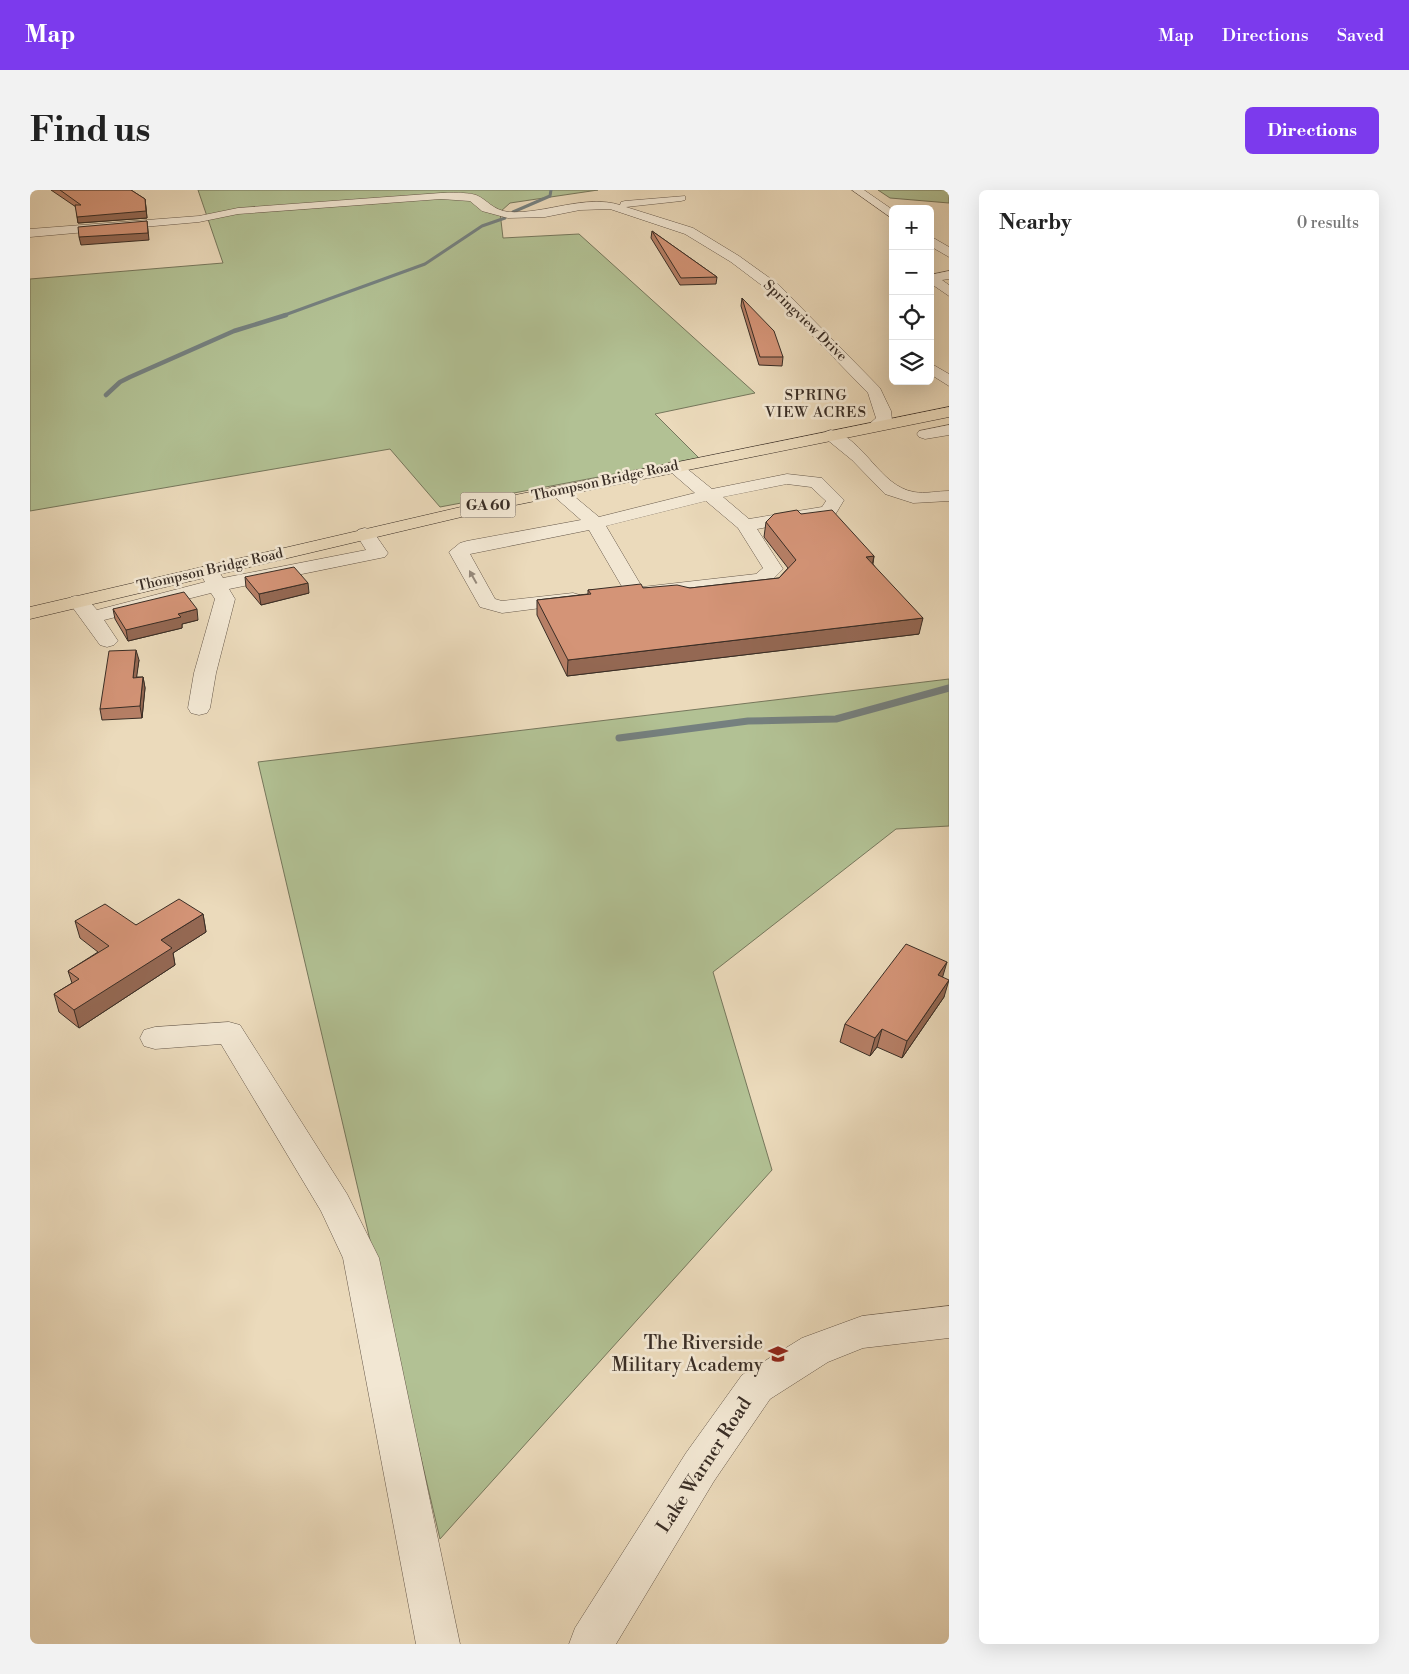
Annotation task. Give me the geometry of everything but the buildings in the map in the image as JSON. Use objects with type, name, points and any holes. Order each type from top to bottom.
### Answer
[{"type":"highway","name":"Thompson Bridge Road","points":[[365,534],[674,466],[875,426],[948,418]]},
{"type":"highway","name":"Thompson Bridge Road","points":[[30,613],[78,601],[213,578]]},
{"type":"street","points":[[858,190],[889,213]]},
{"type":"street","name":"Springview Drive","points":[[30,233],[199,220],[238,211],[442,193],[473,198],[486,209],[508,215],[545,214],[580,208],[611,206],[689,231],[735,259],[773,287],[876,391],[884,411],[884,420],[875,426]]},
{"type":"street","points":[[611,206],[681,198]]},
{"type":"street","points":[[934,243],[949,253]]},
{"type":"street","points":[[949,276],[932,278],[949,292]]},
{"type":"street","points":[[934,370],[949,381]]},
{"type":"street","points":[[925,434],[948,418]]},
{"type":"street","points":[[831,435],[858,456],[891,490],[913,498],[949,496]]},
{"type":"street","points":[[557,491],[595,524],[626,593],[762,579],[773,569],[745,525],[674,466]]},
{"type":"street","points":[[591,597],[502,607],[487,603],[459,552],[466,547],[595,524],[710,495],[787,479],[816,482],[835,500],[829,511],[745,525]]},
{"type":"street","points":[[92,618],[213,578],[378,553],[365,534]]},
{"type":"street","points":[[199,708],[205,673],[225,599],[213,578]]},
{"type":"street","points":[[78,601],[107,640]]},
{"type":"street","points":[[155,1038],[229,1033],[335,1204],[361,1258],[438,1644]]},
{"type":"street","name":"Lake Warner Road","points":[[591,1644],[700,1467],[756,1387],[816,1350],[862,1332],[949,1322]]},
{"type":"green space","points":[[198,190],[598,190],[510,203],[500,212],[503,238],[579,234],[755,393],[655,414],[699,458],[440,507],[390,449],[30,511],[30,279],[223,263]]},
{"type":"green space","points":[[878,190],[949,190],[949,203],[890,198]]},
{"type":"green space","points":[[949,679],[949,826],[896,829],[713,972],[772,1170],[440,1539],[258,762]]},
{"type":"waterway","points":[[513,212],[550,196],[551,190]]},
{"type":"waterway","points":[[282,316],[425,264],[482,226],[505,218]]},
{"type":"waterway","points":[[106,395],[120,382],[130,377],[234,331],[286,315]]},
{"type":"waterway","points":[[619,738],[748,721],[836,719],[949,688]]},
{"type":"place","name":"The Riverside Military Academy","points":[[778,1354]]},
{"type":"district","name":"SPRING VIEW ACRES","points":[[816,404]]}]
